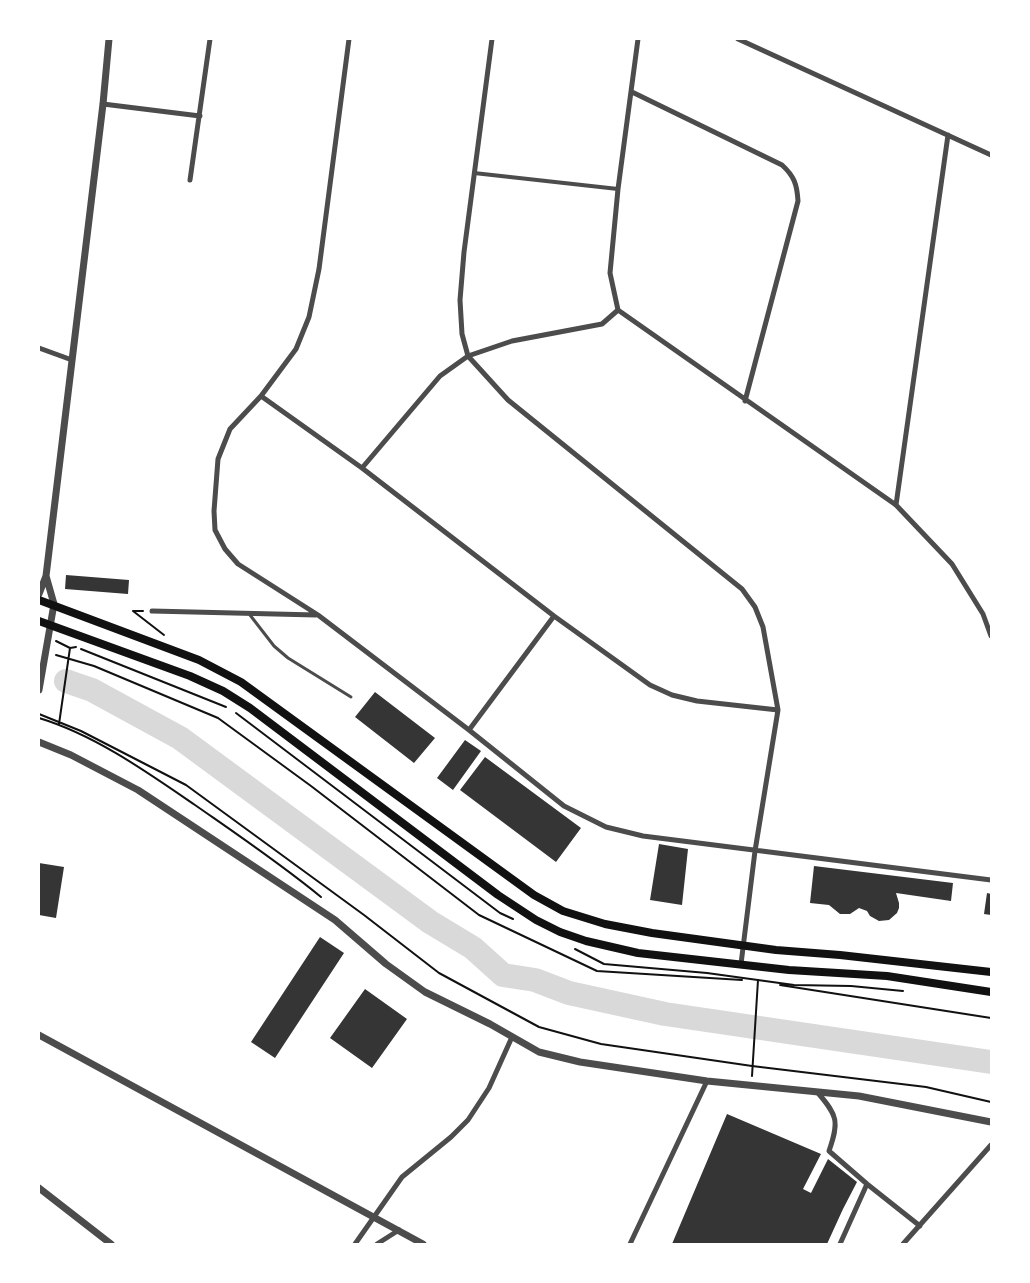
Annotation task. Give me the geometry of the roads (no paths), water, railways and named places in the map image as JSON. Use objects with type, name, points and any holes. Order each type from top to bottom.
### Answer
[{"type":"main road","points":[[39,600],[199,660],[241,682],[534,896],[563,911],[605,924],[652,933],[991,972]]},
{"type":"main road","points":[[39,621],[190,676],[232,697],[250,708],[498,895],[536,920],[560,932],[586,941],[638,953],[763,967],[887,976],[991,992]]},
{"type":"street","points":[[39,594],[46,576],[109,39]]},
{"type":"street","points":[[190,180],[210,39]]},
{"type":"street","points":[[349,39],[319,269],[309,317],[296,349],[261,396],[231,429],[218,459],[214,511],[215,530],[225,549],[238,564],[318,615],[564,806],[606,827],[643,836],[991,880]]},
{"type":"street","points":[[492,39],[460,300],[462,334],[468,356],[508,400],[742,589],[755,606],[763,627],[777,710],[755,851],[741,964]]},
{"type":"street","points":[[638,39],[609,273],[618,310],[896,506],[952,564],[983,614],[991,636]]},
{"type":"street","points":[[738,39],[991,155]]},
{"type":"street","points":[[632,92],[782,165],[792,175],[797,186],[798,201],[746,401]]},
{"type":"street","points":[[103,104],[200,116]]},
{"type":"street","points":[[896,506],[948,135]]},
{"type":"street","points":[[474,173],[618,189]]},
{"type":"street","points":[[362,468],[440,376],[468,356],[512,340],[602,324],[618,310]]},
{"type":"street","points":[[39,348],[72,360]]},
{"type":"street","points":[[261,396],[362,468],[554,616],[650,686],[672,695],[697,701],[777,710]]},
{"type":"street","points":[[39,690],[54,604],[46,576]]},
{"type":"street","points":[[152,611],[318,615]]},
{"type":"street","points":[[468,730],[554,616]]},
{"type":"street","points":[[39,742],[71,755],[148,796],[335,920],[386,964],[424,992],[483,1020],[539,1052],[580,1062],[707,1081],[859,1096],[991,1122]]},
{"type":"street","points":[[39,1035],[423,1244]]},
{"type":"street","points":[[355,1244],[402,1177],[452,1137],[468,1120],[489,1088],[512,1037]]},
{"type":"street","points":[[630,1244],[707,1081]]},
{"type":"street","points":[[818,1093],[833,1111],[836,1131],[829,1151],[920,1226]]},
{"type":"street","points":[[903,1244],[991,1145]]},
{"type":"street","points":[[840,1244],[867,1184]]},
{"type":"street","points":[[39,1188],[111,1244]]},
{"type":"street","points":[[377,1244],[399,1230]]},
{"type":"lane","points":[[249,613],[274,646],[288,658],[351,697]]},
{"type":"waterway","points":[[66,681],[92,690],[180,738],[430,922],[473,948],[503,975],[535,980],[569,993],[665,1014],[991,1062]]}]
